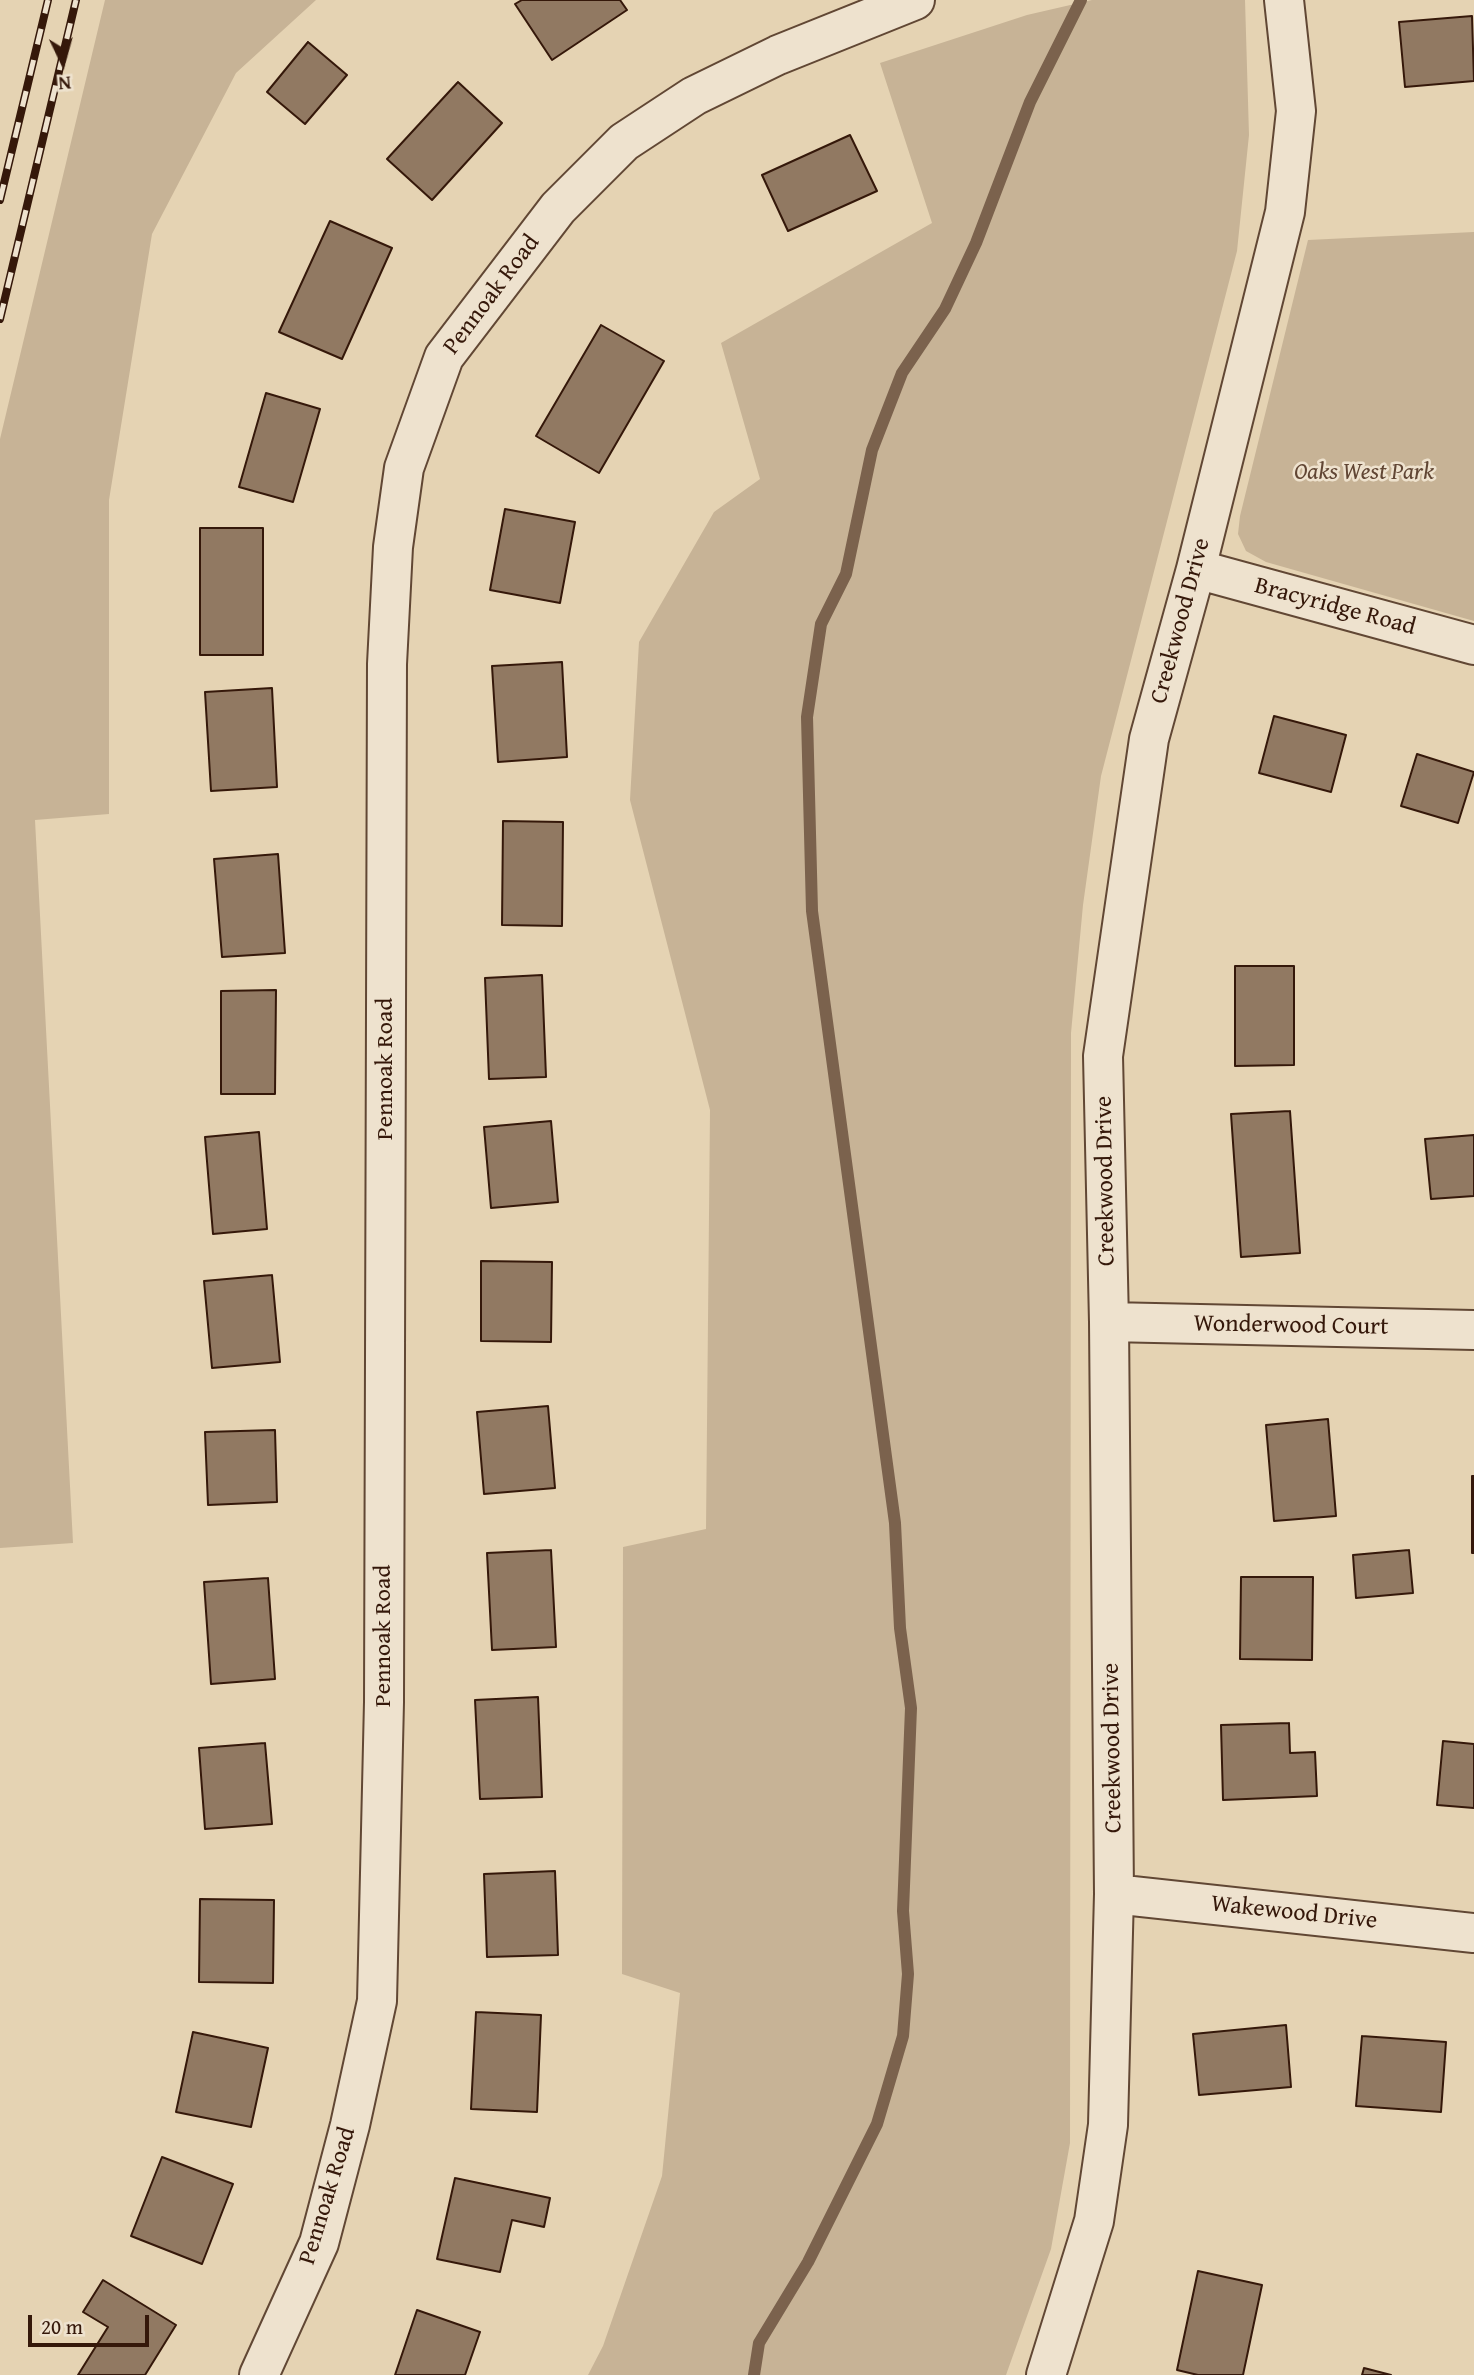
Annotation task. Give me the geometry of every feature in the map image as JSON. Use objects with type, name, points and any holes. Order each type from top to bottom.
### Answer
[{"type":"street","name":"Pennoak Road","points":[[259,2375],[319,2243],[350,2125],[377,2001],[384,1702],[387,664],[393,547],[404,468],[444,356],[558,208],[624,142],[694,96],[742,72],[915,0]]},
{"type":"street","name":"Creekwood Drive","points":[[1046,2375],[1094,2221],[1105,2142],[1114,1894],[1109,1322],[1103,1056],[1149,739],[1196,569],[1285,212],[1296,111],[1284,0]]},
{"type":"street","name":"Bracyridge Road","points":[[1196,569],[1474,645]]},
{"type":"street","name":"Wonderwood Court","points":[[1109,1322],[1474,1330]]},
{"type":"street","name":"Wakewood Drive","points":[[1114,1894],[1474,1933]]},
{"type":"green space","points":[[105,0],[316,0],[236,73],[152,234],[109,500],[109,814],[35,820],[73,1543],[0,1548],[0,439]]},
{"type":"green space","points":[[1092,0],[1245,0],[1249,135],[1237,251],[1101,776],[1083,905],[1071,1033],[1070,2143],[1051,2249],[1006,2375],[588,2375],[603,2346],[662,2176],[680,1993],[622,1974],[623,1547],[706,1529],[710,1110],[630,800],[639,642],[714,512],[760,479],[721,343],[932,223],[880,63],[1027,15]]},
{"type":"green space","name":"Oaks West Park","points":[[1474,232],[1474,621],[1266,562],[1246,551],[1238,534],[1240,516],[1308,240]]},
{"type":"building","points":[[522,0],[620,0],[627,10],[552,60],[515,4]]},
{"type":"building","points":[[1472,16],[1474,81],[1405,87],[1399,22]]},
{"type":"building","points":[[308,42],[347,75],[305,124],[267,92]]},
{"type":"building","points":[[458,82],[502,123],[432,200],[387,159]]},
{"type":"building","points":[[850,135],[877,191],[788,231],[762,175]]},
{"type":"building","points":[[330,221],[392,248],[342,359],[279,332]]},
{"type":"building","points":[[601,325],[664,361],[599,473],[536,436]]},
{"type":"building","points":[[266,393],[320,409],[293,502],[239,487]]},
{"type":"building","points":[[505,509],[575,522],[560,603],[490,590]]},
{"type":"building","points":[[200,528],[263,528],[263,655],[200,655]]},
{"type":"building","points":[[562,662],[567,757],[498,762],[492,666]]},
{"type":"building","points":[[272,688],[277,787],[211,791],[205,692]]},
{"type":"building","points":[[1274,716],[1346,735],[1331,792],[1259,773]]},
{"type":"building","points":[[1417,754],[1474,772],[1458,823],[1401,806]]},
{"type":"building","points":[[503,821],[563,822],[562,926],[502,925]]},
{"type":"building","points":[[278,854],[285,953],[222,957],[214,859]]},
{"type":"building","points":[[1235,966],[1294,966],[1294,1065],[1235,1066]]},
{"type":"building","points":[[542,975],[546,1077],[489,1079],[485,978]]},
{"type":"building","points":[[276,990],[275,1094],[221,1094],[221,991]]},
{"type":"building","points":[[1290,1111],[1300,1253],[1241,1257],[1231,1114]]},
{"type":"building","points":[[551,1121],[558,1202],[491,1208],[484,1127]]},
{"type":"building","points":[[259,1132],[267,1229],[213,1234],[205,1137]]},
{"type":"building","points":[[1474,1135],[1474,1196],[1431,1199],[1425,1139]]},
{"type":"building","points":[[481,1261],[552,1262],[551,1342],[481,1341]]},
{"type":"building","points":[[272,1275],[280,1362],[212,1368],[204,1281]]},
{"type":"building","points":[[548,1406],[555,1488],[484,1494],[477,1412]]},
{"type":"building","points":[[1328,1419],[1336,1516],[1274,1521],[1266,1425]]},
{"type":"building","points":[[275,1430],[277,1502],[208,1505],[205,1432]]},
{"type":"building","points":[[1474,1476],[1474,1553],[1472,1553]]},
{"type":"building","points":[[551,1550],[556,1647],[492,1650],[487,1553]]},
{"type":"building","points":[[1409,1550],[1413,1593],[1356,1598],[1353,1555]]},
{"type":"building","points":[[1241,1577],[1313,1577],[1312,1660],[1240,1659]]},
{"type":"building","points":[[268,1578],[275,1679],[211,1684],[204,1582]]},
{"type":"building","points":[[538,1697],[542,1797],[480,1799],[475,1700]]},
{"type":"building","points":[[1289,1723],[1290,1753],[1315,1752],[1317,1796],[1223,1800],[1221,1725]]},
{"type":"building","points":[[1443,1741],[1474,1744],[1474,1808],[1437,1805]]},
{"type":"building","points":[[265,1743],[272,1824],[205,1829],[199,1748]]},
{"type":"building","points":[[555,1871],[558,1955],[487,1957],[484,1874]]},
{"type":"building","points":[[200,1899],[274,1900],[273,1983],[199,1982]]},
{"type":"building","points":[[476,2012],[541,2015],[537,2112],[471,2109]]},
{"type":"building","points":[[1286,2025],[1291,2087],[1199,2095],[1193,2034]]},
{"type":"building","points":[[193,2032],[268,2048],[251,2127],[176,2112]]},
{"type":"building","points":[[1362,2036],[1446,2042],[1441,2112],[1356,2106]]},
{"type":"building","points":[[162,2157],[233,2184],[202,2264],[131,2236]]},
{"type":"building","points":[[455,2178],[550,2198],[544,2227],[512,2220],[500,2272],[437,2259]]},
{"type":"building","points":[[1198,2271],[1262,2285],[1243,2375],[1198,2375],[1177,2370]]},
{"type":"building","points":[[103,2280],[176,2325],[145,2375],[78,2375],[108,2327],[83,2312]]},
{"type":"building","points":[[417,2310],[480,2332],[465,2375],[395,2375]]},
{"type":"building","points":[[1364,2368],[1391,2375],[1362,2375]]},
{"type":"waterway","points":[[754,2375],[759,2343],[808,2262],[877,2124],[903,2036],[908,1974],[903,1911],[911,1708],[900,1628],[895,1523],[812,911],[807,717],[821,624],[846,574],[872,450],[902,373],[945,309],[976,243],[1030,102],[1081,0]]},
{"type":"railway","points":[[0,200],[48,0]]},
{"type":"railway","points":[[0,319],[76,0]]}]
